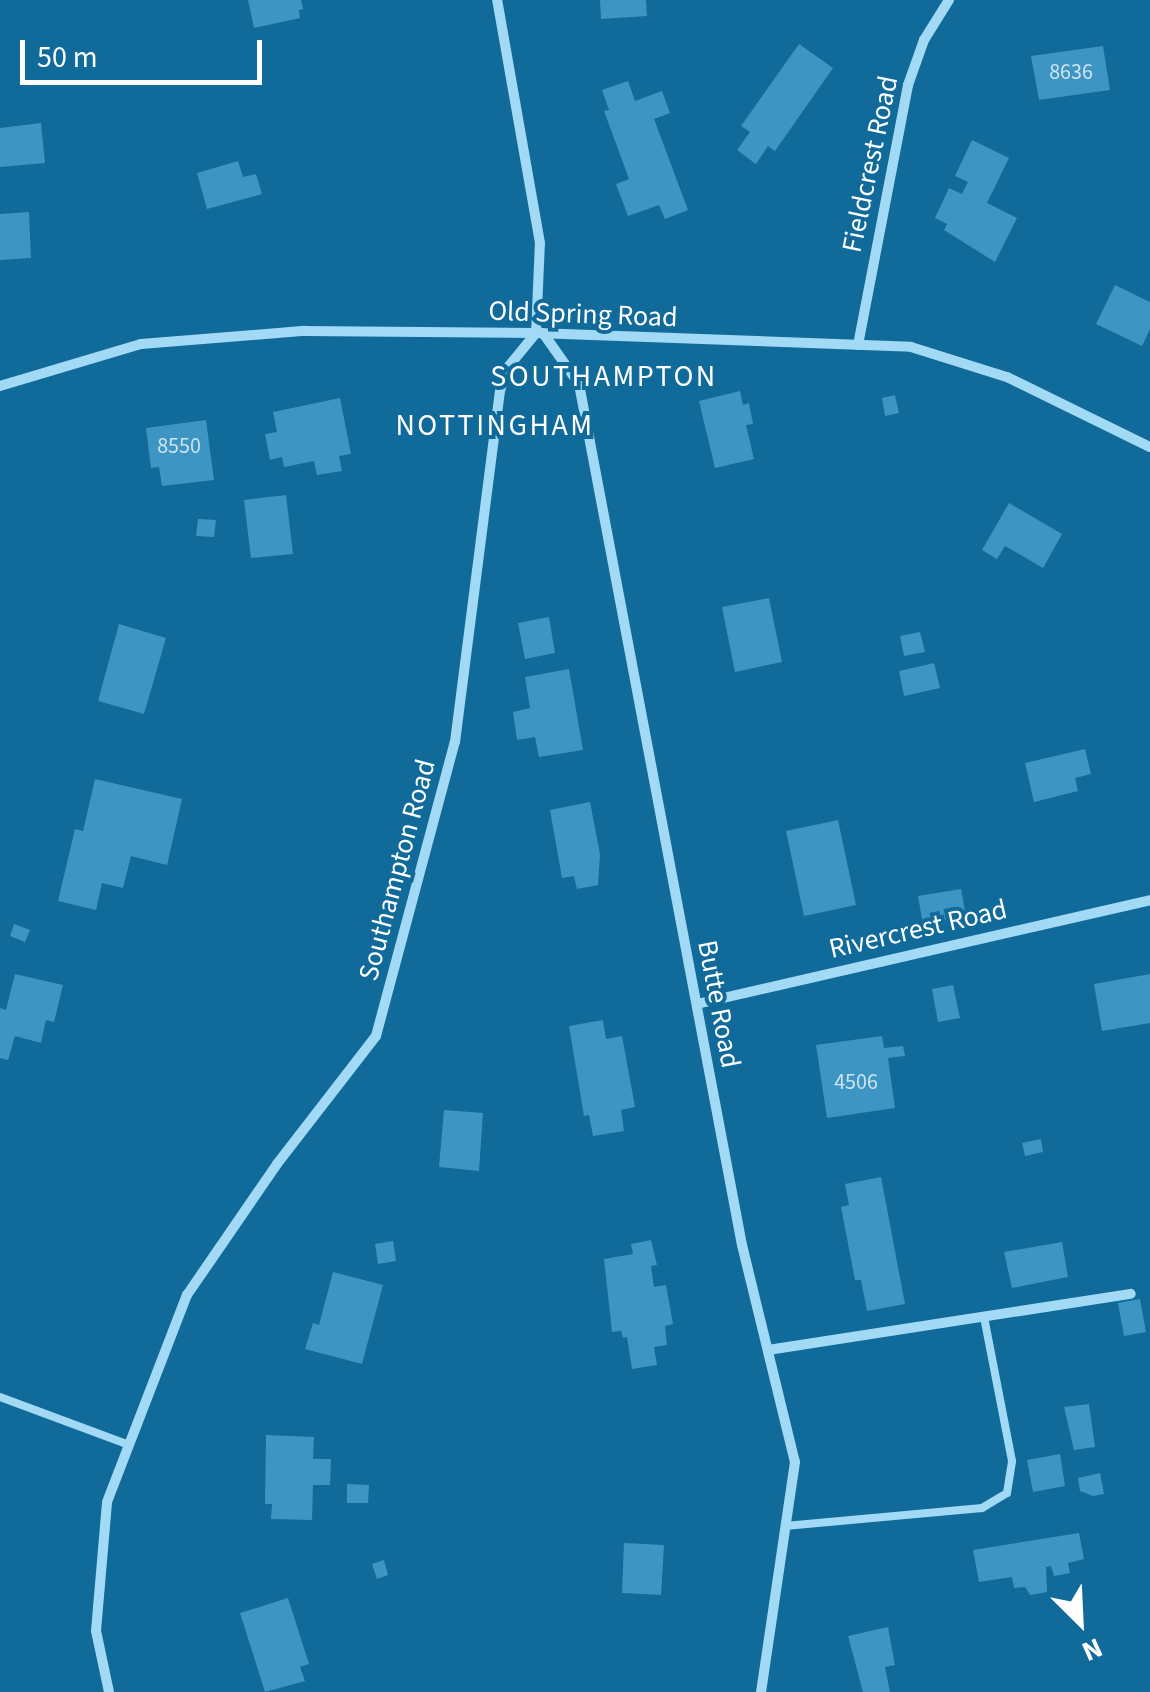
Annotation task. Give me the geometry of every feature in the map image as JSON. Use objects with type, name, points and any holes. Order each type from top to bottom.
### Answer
[{"type":"street","points":[[497,0],[540,243],[540,333]]},
{"type":"street","name":"Fieldcrest Road","points":[[858,345],[908,84],[924,40],[949,0]]},
{"type":"street","name":"Old Spring Road","points":[[0,386],[141,344],[304,331],[540,333],[911,347],[1007,378],[1150,447]]},
{"type":"street","name":"Butte Road","points":[[540,333],[579,384],[742,1245],[795,1462],[761,1692]]},
{"type":"street","name":"Southampton Road","points":[[109,1692],[96,1632],[107,1502],[188,1295],[277,1164],[376,1036],[455,742],[500,391],[508,367],[540,333]]},
{"type":"street","name":"Rivercrest Road","points":[[696,1004],[1150,900]]},
{"type":"street","points":[[768,1350],[1131,1294]]},
{"type":"lane","points":[[785,1526],[982,1508],[1008,1493],[1012,1461],[984,1317]]},
{"type":"lane","points":[[0,1397],[129,1445]]},
{"type":"building","points":[[248,0],[301,0],[303,9],[299,10],[300,18],[254,28]]},
{"type":"building","points":[[600,0],[646,0],[647,16],[601,19]]},
{"type":"building","points":[[799,44],[833,68],[775,151],[768,146],[756,164],[737,150],[750,132],[741,126]]},
{"type":"building","points":[[1103,46],[1110,90],[1039,100],[1031,56]]},
{"type":"building","points":[[628,81],[635,101],[662,91],[670,113],[654,119],[688,210],[665,219],[659,205],[628,216],[616,184],[629,179],[604,111],[609,110],[602,90]]},
{"type":"building","points":[[41,123],[45,163],[0,167],[0,128]]},
{"type":"building","points":[[972,140],[1009,158],[987,203],[1017,218],[995,262],[944,230],[947,224],[935,218],[949,188],[962,194],[968,182],[955,176]]},
{"type":"building","points":[[238,161],[243,177],[256,174],[262,194],[207,209],[197,173]]},
{"type":"building","points":[[29,212],[31,258],[0,260],[0,214]]},
{"type":"building","points":[[1115,285],[1150,302],[1150,329],[1142,346],[1096,324]]},
{"type":"building","points":[[740,391],[743,405],[749,403],[753,424],[746,425],[754,459],[715,468],[699,401]]},
{"type":"building","points":[[895,395],[899,413],[885,416],[882,398]]},
{"type":"building","points":[[340,398],[351,454],[339,456],[342,471],[317,475],[314,461],[284,467],[282,457],[270,460],[265,434],[277,432],[273,412]]},
{"type":"building","points":[[206,420],[214,480],[162,486],[159,467],[151,468],[146,428]]},
{"type":"building","points":[[286,495],[293,554],[251,558],[244,500]]},
{"type":"building","points":[[1009,503],[1062,534],[1043,568],[1005,546],[997,559],[982,550]]},
{"type":"building","points":[[198,519],[216,520],[214,537],[196,536]]},
{"type":"building","points":[[769,598],[782,662],[735,672],[722,607]]},
{"type":"building","points":[[549,617],[555,653],[525,659],[518,623]]},
{"type":"building","points":[[119,624],[166,638],[144,714],[98,701]]},
{"type":"building","points":[[920,632],[925,652],[904,656],[900,636]]},
{"type":"building","points":[[934,663],[940,688],[904,696],[899,671]]},
{"type":"building","points":[[569,669],[583,750],[539,757],[535,737],[517,740],[513,712],[530,708],[525,677]]},
{"type":"building","points":[[1085,749],[1091,774],[1075,778],[1078,791],[1034,802],[1025,763]]},
{"type":"building","points":[[95,779],[182,799],[167,865],[131,856],[123,888],[102,883],[96,910],[58,901],[75,829],[83,831]]},
{"type":"building","points":[[590,802],[600,854],[598,885],[577,889],[574,876],[562,878],[550,810]]},
{"type":"building","points":[[838,820],[856,905],[804,916],[786,831]]},
{"type":"building","points":[[961,889],[966,917],[923,924],[918,896]]},
{"type":"building","points":[[14,924],[30,930],[25,942],[10,936]]},
{"type":"building","points":[[15,974],[63,985],[54,1022],[46,1020],[41,1043],[15,1036],[8,1060],[0,1058],[0,1008],[6,1010]]},
{"type":"building","points":[[1150,974],[1150,1023],[1102,1031],[1094,984]]},
{"type":"building","points":[[953,985],[960,1018],[938,1022],[932,989]]},
{"type":"building","points":[[603,1020],[606,1039],[622,1036],[635,1107],[621,1110],[624,1131],[593,1136],[589,1115],[584,1116],[569,1026]]},
{"type":"building","points":[[882,1036],[884,1048],[903,1046],[905,1056],[888,1058],[895,1108],[827,1118],[816,1045]]},
{"type":"building","points":[[444,1110],[483,1113],[479,1171],[439,1167]]},
{"type":"building","points":[[1041,1139],[1043,1152],[1025,1156],[1022,1143]]},
{"type":"building","points":[[881,1177],[905,1304],[867,1311],[861,1280],[855,1280],[841,1207],[849,1205],[845,1184]]},
{"type":"building","points":[[651,1240],[657,1265],[651,1266],[654,1287],[666,1285],[673,1324],[665,1326],[667,1345],[654,1347],[657,1365],[632,1369],[627,1337],[623,1338],[621,1331],[612,1332],[604,1259],[633,1254],[631,1244]]},
{"type":"building","points":[[393,1241],[396,1261],[378,1264],[375,1244]]},
{"type":"building","points":[[1062,1242],[1068,1277],[1012,1288],[1004,1252]]},
{"type":"building","points":[[333,1272],[383,1285],[362,1364],[305,1349],[313,1323],[319,1325]]},
{"type":"building","points":[[1140,1299],[1146,1332],[1124,1336],[1118,1303]]},
{"type":"building","points":[[1089,1404],[1095,1447],[1074,1450],[1064,1407]]},
{"type":"building","points":[[266,1435],[314,1437],[313,1459],[331,1459],[330,1485],[313,1485],[312,1520],[271,1519],[272,1504],[265,1504]]},
{"type":"building","points":[[1060,1454],[1065,1486],[1033,1492],[1027,1460]]},
{"type":"building","points":[[1100,1473],[1104,1494],[1093,1496],[1080,1491],[1078,1478]]},
{"type":"building","points":[[347,1484],[369,1485],[368,1503],[347,1503]]},
{"type":"building","points":[[1079,1533],[1084,1559],[1068,1563],[1070,1573],[1054,1576],[1051,1566],[1046,1567],[1047,1592],[1030,1595],[1025,1587],[1014,1588],[1012,1577],[979,1582],[973,1550]]},
{"type":"building","points":[[624,1543],[664,1545],[661,1595],[622,1593]]},
{"type":"building","points":[[384,1560],[388,1575],[377,1579],[372,1564]]},
{"type":"building","points":[[288,1598],[309,1664],[300,1667],[305,1681],[265,1692],[240,1613]]},
{"type":"building","points":[[888,1627],[895,1665],[885,1667],[890,1692],[863,1692],[848,1636]]},
{"type":"district","name":"SOUTHAMPTON","points":[[604,377]]},
{"type":"district","name":"NOTTINGHAM","points":[[495,426]]}]
